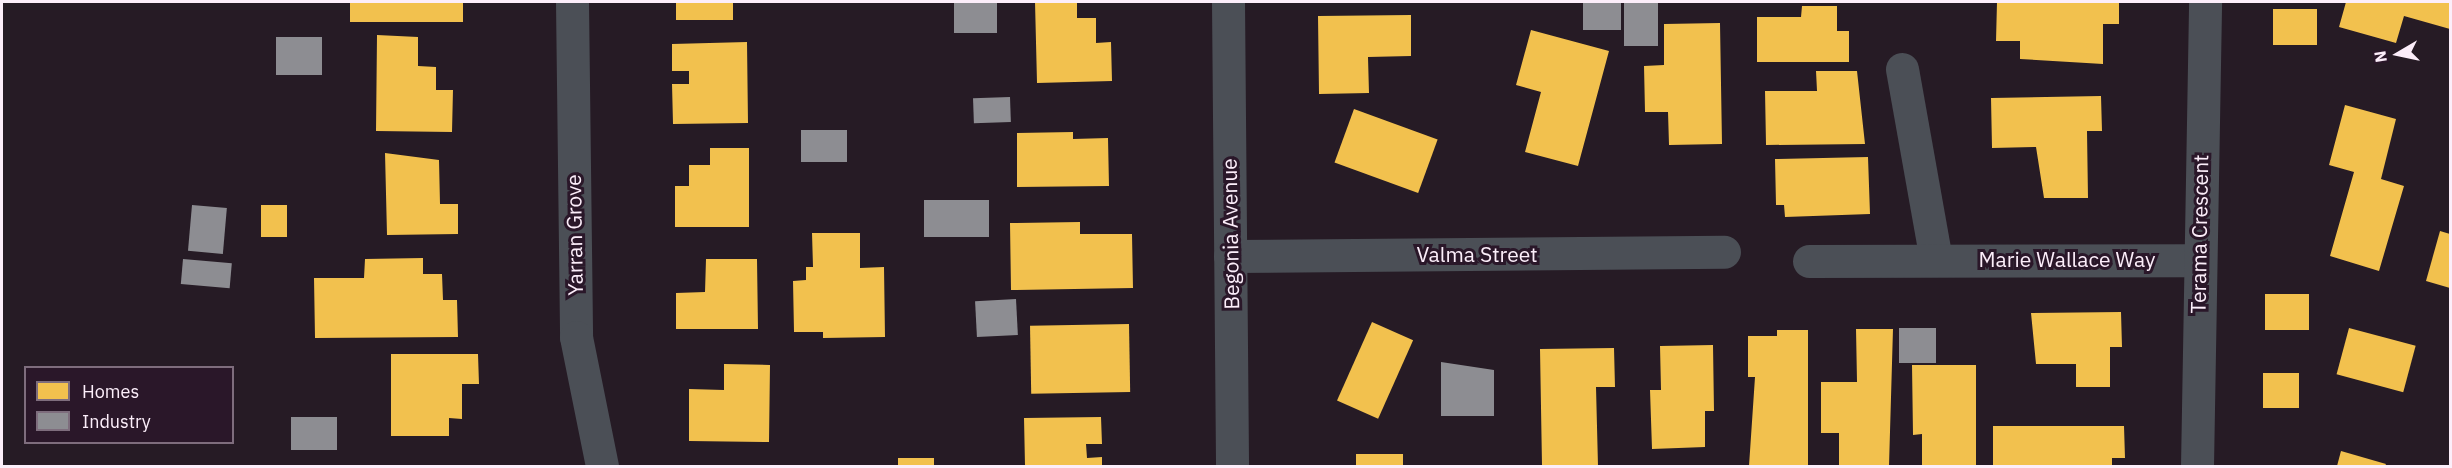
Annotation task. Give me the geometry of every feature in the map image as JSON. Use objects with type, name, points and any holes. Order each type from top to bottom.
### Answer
[{"type":"street","name":"Yarran Grove","points":[[572,2],[576,337],[602,466]]},
{"type":"street","name":"Begonia Avenue","points":[[1228,2],[1232,466]]},
{"type":"street","name":"Terama Crescent","points":[[2197,466],[2198,260],[2205,2]]},
{"type":"street","points":[[1902,69],[1936,260]]},
{"type":"street","name":"Valma Street","points":[[1230,256],[1724,252]]},
{"type":"street","name":"Marie Wallace Way","points":[[1809,261],[2198,260]]},
{"type":"building: Homes","points":[[350,2],[463,2],[463,22],[350,22]]},
{"type":"building: Homes","points":[[676,2],[733,2],[733,20],[676,20]]},
{"type":"building: Homes","points":[[1035,2],[1077,2],[1077,18],[1096,18],[1096,43],[1111,42],[1112,81],[1037,83]]},
{"type":"building: Homes","points":[[1997,2],[2119,2],[2119,24],[2103,24],[2103,64],[2020,59],[2020,41],[1996,41]]},
{"type":"building: Homes","points":[[2346,2],[2450,2],[2450,29],[2404,16],[2396,43],[2339,27]]},
{"type":"building: Homes","points":[[1802,6],[1837,6],[1837,31],[1849,31],[1849,62],[1757,62],[1757,17],[1801,17]]},
{"type":"building: Homes","points":[[2273,9],[2317,9],[2317,45],[2273,45]]},
{"type":"building: Homes","points":[[1411,15],[1411,56],[1368,57],[1369,93],[1319,94],[1318,16]]},
{"type":"building: Homes","points":[[1720,23],[1722,144],[1669,145],[1668,112],[1645,112],[1644,66],[1664,65],[1664,24]]},
{"type":"building: Homes","points":[[1531,30],[1609,51],[1578,166],[1525,152],[1541,92],[1516,85]]},
{"type":"building: Homes","points":[[377,35],[418,37],[418,66],[436,67],[436,90],[453,90],[452,132],[376,131]]},
{"type":"building: Homes","points":[[747,42],[748,123],[673,124],[672,84],[689,84],[689,71],[672,71],[672,44]]},
{"type":"building: Homes","points":[[1816,71],[1857,71],[1865,144],[1766,145],[1765,91],[1817,91]]},
{"type":"building: Homes","points":[[2101,96],[2102,131],[2087,131],[2088,198],[2044,198],[2036,147],[1992,148],[1991,98]]},
{"type":"building: Homes","points":[[2345,105],[2396,119],[2381,179],[2404,186],[2379,271],[2330,256],[2354,172],[2329,165]]},
{"type":"building: Homes","points":[[1354,109],[1438,139],[1418,193],[1335,163]]},
{"type":"building: Homes","points":[[1073,132],[1073,139],[1108,138],[1109,186],[1017,187],[1017,133]]},
{"type":"building: Homes","points":[[710,148],[749,148],[749,227],[675,227],[675,186],[689,186],[689,165],[710,165]]},
{"type":"building: Homes","points":[[385,153],[439,160],[440,204],[458,204],[458,234],[387,235]]},
{"type":"building: Homes","points":[[1868,157],[1870,214],[1785,217],[1784,205],[1776,205],[1775,159]]},
{"type":"building: Homes","points":[[261,205],[287,205],[287,237],[261,237]]},
{"type":"building: Homes","points":[[1080,222],[1080,234],[1132,234],[1133,288],[1011,290],[1010,223]]},
{"type":"building: Homes","points":[[2440,231],[2450,234],[2450,288],[2426,281]]},
{"type":"building: Homes","points":[[812,233],[860,233],[860,268],[884,267],[885,337],[823,338],[823,332],[794,332],[793,281],[806,280],[806,267],[813,267]]},
{"type":"building: Homes","points":[[423,258],[423,274],[442,274],[443,300],[457,300],[458,337],[315,338],[314,278],[364,278],[365,259]]},
{"type":"building: Homes","points":[[706,259],[757,259],[758,329],[676,329],[676,293],[705,292]]},
{"type":"building: Homes","points":[[2265,294],[2309,294],[2309,330],[2265,330]]},
{"type":"building: Homes","points":[[2121,312],[2122,347],[2110,347],[2110,387],[2076,387],[2076,364],[2036,364],[2031,313]]},
{"type":"building: Homes","points":[[1372,322],[1413,340],[1378,419],[1337,401]]},
{"type":"building: Homes","points":[[1129,324],[1130,392],[1031,394],[1030,326]]},
{"type":"building: Homes","points":[[2349,328],[2416,346],[2403,392],[2337,374]]},
{"type":"building: Homes","points":[[1856,329],[1893,329],[1889,466],[1839,466],[1839,433],[1821,433],[1821,382],[1857,382]]},
{"type":"building: Homes","points":[[1777,330],[1808,330],[1808,466],[1749,466],[1755,377],[1748,377],[1748,336],[1777,336]]},
{"type":"building: Homes","points":[[1713,345],[1714,411],[1705,411],[1705,447],[1652,449],[1650,390],[1661,390],[1660,346]]},
{"type":"building: Homes","points":[[1614,348],[1615,387],[1596,387],[1598,466],[1542,466],[1540,349]]},
{"type":"building: Homes","points":[[391,354],[478,354],[479,384],[462,384],[462,419],[449,418],[449,436],[391,436]]},
{"type":"building: Homes","points":[[724,364],[770,365],[769,442],[689,441],[689,389],[724,390]]},
{"type":"building: Homes","points":[[1912,365],[1976,365],[1976,466],[1922,466],[1922,434],[1913,435]]},
{"type":"building: Homes","points":[[2263,373],[2299,373],[2299,408],[2263,408]]},
{"type":"building: Homes","points":[[1101,417],[1102,444],[1086,444],[1087,458],[1102,457],[1102,466],[1025,466],[1024,418]]},
{"type":"building: Homes","points":[[1993,426],[2124,426],[2125,458],[2112,458],[2112,466],[1993,466]]},
{"type":"building: Homes","points":[[2341,451],[2386,464],[2385,466],[2337,466]]},
{"type":"building: Homes","points":[[1356,454],[1403,454],[1403,466],[1356,466]]},
{"type":"building: Homes","points":[[898,458],[934,458],[934,466],[898,466]]},
{"type":"building: Industry","points":[[954,2],[997,2],[997,33],[954,33]]},
{"type":"building: Industry","points":[[1583,2],[1621,2],[1621,30],[1583,30]]},
{"type":"building: Industry","points":[[1624,2],[1658,2],[1658,46],[1624,46]]},
{"type":"building: Industry","points":[[276,37],[322,37],[322,75],[276,75]]},
{"type":"building: Industry","points":[[1010,97],[1011,122],[974,123],[973,98]]},
{"type":"building: Industry","points":[[801,130],[847,130],[847,162],[801,162]]},
{"type":"building: Industry","points":[[924,200],[989,200],[989,237],[924,237]]},
{"type":"building: Industry","points":[[192,205],[227,208],[223,254],[188,251]]},
{"type":"building: Industry","points":[[183,259],[232,263],[230,288],[181,284]]},
{"type":"building: Industry","points":[[1016,299],[1018,335],[977,337],[975,301]]},
{"type":"building: Industry","points":[[1899,328],[1936,328],[1936,363],[1899,363]]},
{"type":"building: Industry","points":[[1441,362],[1494,370],[1494,416],[1441,416]]},
{"type":"building: Industry","points":[[291,417],[337,417],[337,450],[291,450]]}]
